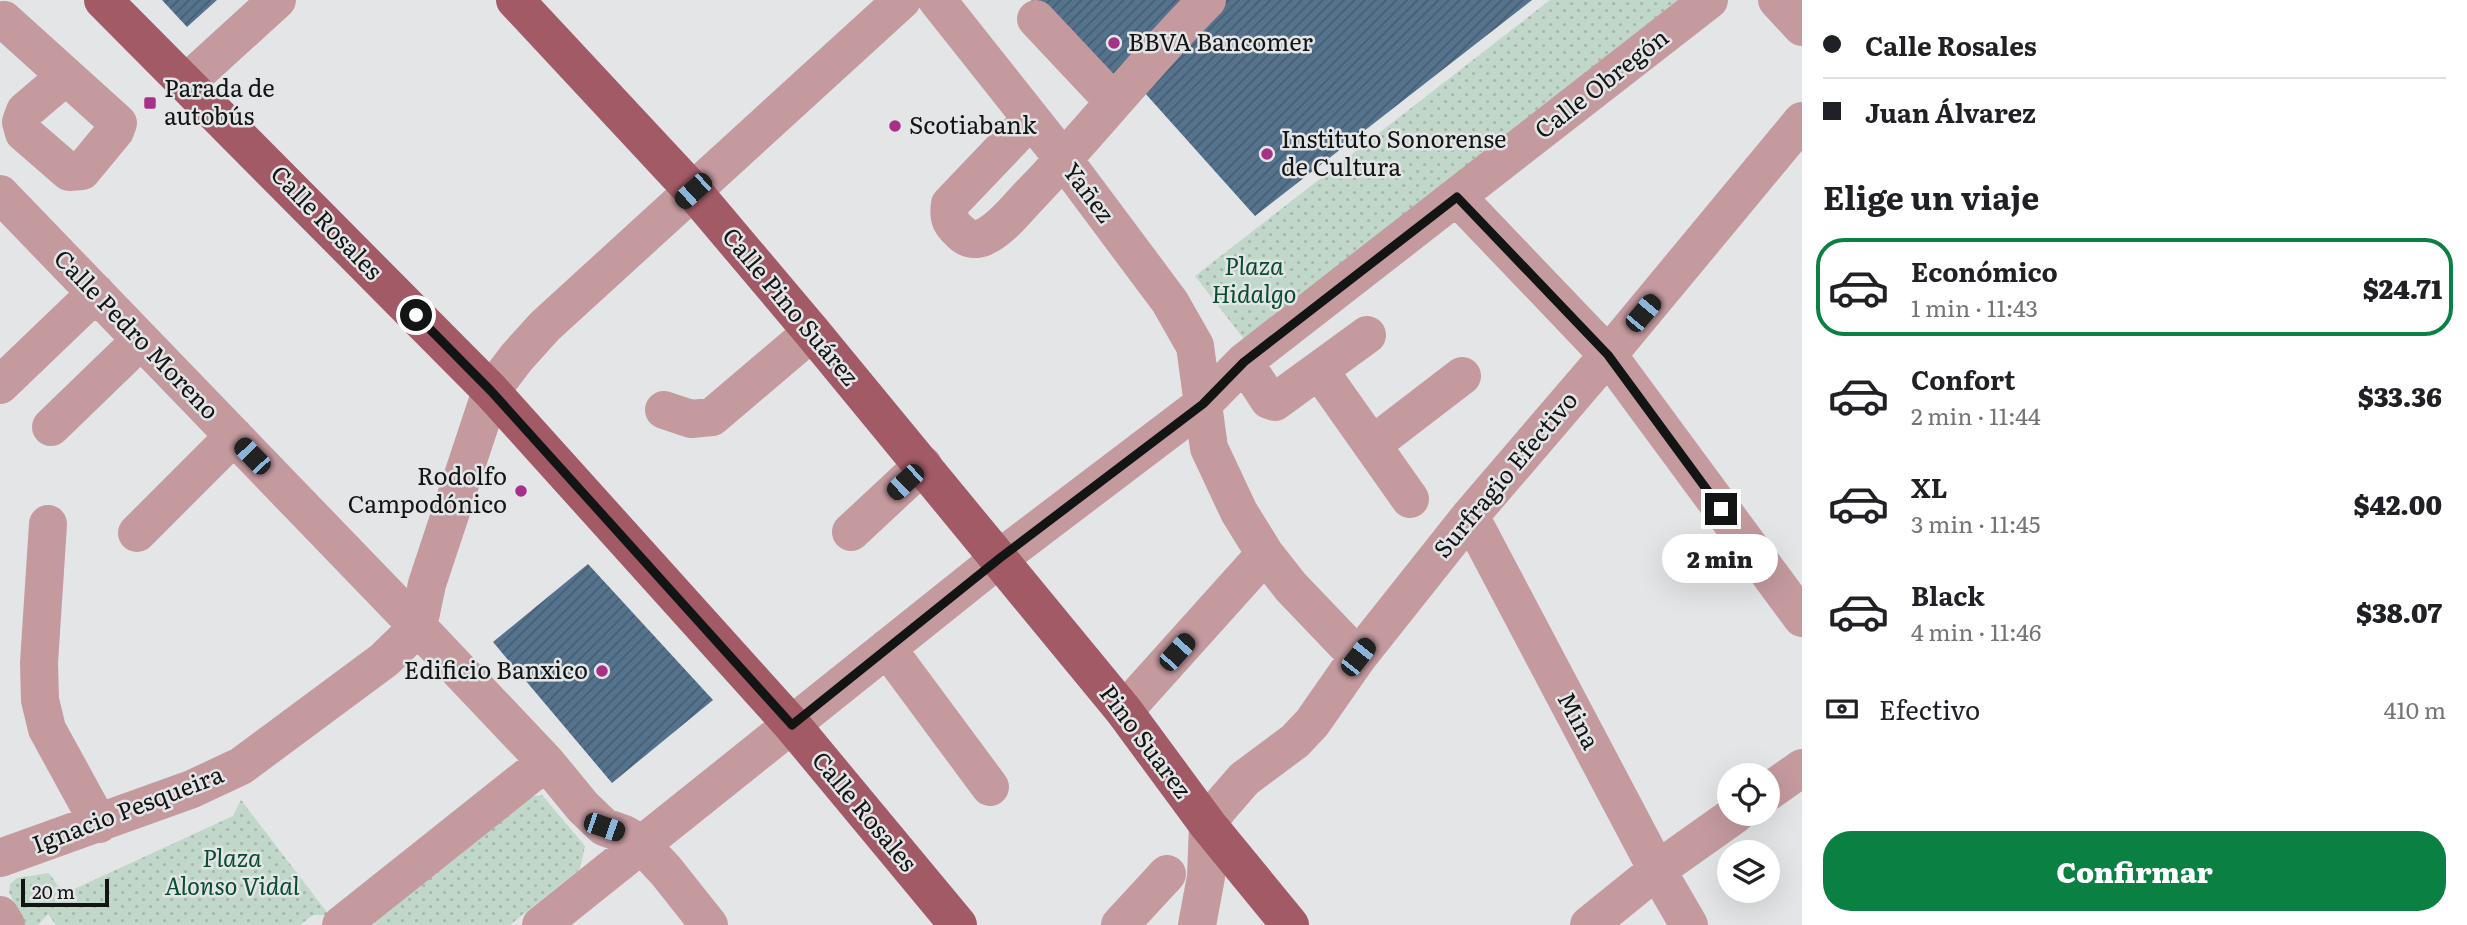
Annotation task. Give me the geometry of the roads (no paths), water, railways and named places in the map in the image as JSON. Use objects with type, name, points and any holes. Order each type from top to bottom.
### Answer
[{"type":"main road","name":"Calle Rosales","points":[[103,0],[491,391],[792,725],[958,925]]},
{"type":"main road","name":"Calle Pino Suárez","points":[[515,0],[693,191],[1000,558]]},
{"type":"main road","name":"Pino Suarez","points":[[1000,558],[1124,711],[1208,825],[1290,925]]},
{"type":"street","points":[[186,83],[277,0]]},
{"type":"street","points":[[418,627],[428,584],[491,391],[517,357],[545,326],[902,0]]},
{"type":"street","name":"Yañez","points":[[937,0],[1064,160],[1170,302],[1195,346],[1209,449],[1240,512],[1265,554],[1290,587],[1358,657]]},
{"type":"street","points":[[1031,119],[950,204],[948,215],[951,223],[966,237],[984,237],[996,229],[1064,160],[1113,102],[1208,0]]},
{"type":"street","name":"Calle Obregón","points":[[541,925],[1000,558],[1203,404],[1244,362],[1709,0]]},
{"type":"street","points":[[1776,0],[1802,27]]},
{"type":"street","points":[[10,14],[66,76]]},
{"type":"street","points":[[1036,19],[1113,102]]},
{"type":"street","name":"Surfragio Efectivo","points":[[1208,825],[1244,779],[1295,741],[1312,723],[1358,657],[1470,516],[1802,121]]},
{"type":"street","points":[[1457,197],[1608,355],[1802,618]]},
{"type":"street","name":"Calle Pedro Moreno","points":[[2,199],[418,627],[546,762],[583,807],[604,827],[624,834],[640,844],[666,871],[709,925]]},
{"type":"street","points":[[0,385],[96,293]]},
{"type":"street","points":[[664,410],[691,419],[712,417],[812,332]]},
{"type":"street","points":[[1244,362],[1269,400],[1275,402],[1367,335]]},
{"type":"street","points":[[51,428],[141,340]]},
{"type":"street","points":[[1319,370],[1410,499]]},
{"type":"street","points":[[1372,445],[1462,376]]},
{"type":"street","points":[[137,533],[234,436]]},
{"type":"street","points":[[851,532],[923,465]]},
{"type":"street","name":"Mina","points":[[1470,516],[1657,870],[1689,925]]},
{"type":"street","points":[[48,524],[39,663],[40,700],[47,729],[99,824]]},
{"type":"street","points":[[1124,711],[1265,554]]},
{"type":"street","name":"Ignacio Pesqueira","points":[[0,858],[192,789],[241,766],[384,660],[418,627]]},
{"type":"street","points":[[887,648],[990,787]]},
{"type":"street","points":[[347,923],[546,762]]},
{"type":"street","points":[[1780,784],[1802,768]]},
{"type":"street","points":[[1197,925],[1206,877],[1208,825]]},
{"type":"street","points":[[1589,925],[1657,870],[1719,826]]},
{"type":"street","points":[[1120,925],[1167,874]]},
{"type":"street","points":[[0,915],[6,925]]},
{"type":"place","name":"BBVA Bancomer","points":[[1114,43]]},
{"type":"place","name":"Parada de autobús","points":[[150,103]]},
{"type":"place","name":"Scotiabank","points":[[895,126]]},
{"type":"place","name":"Instituto Sonorense de Cultura","points":[[1267,154]]},
{"type":"place","name":"Rodolfo Campodónico","points":[[521,491]]},
{"type":"place","name":"Edificio Banxico","points":[[602,671]]},
{"type":"park label","name":"Plaza Hidalgo","points":[[1254,281]]},
{"type":"park label","name":"Plaza Alonso Vidal","points":[[232,873]]}]
